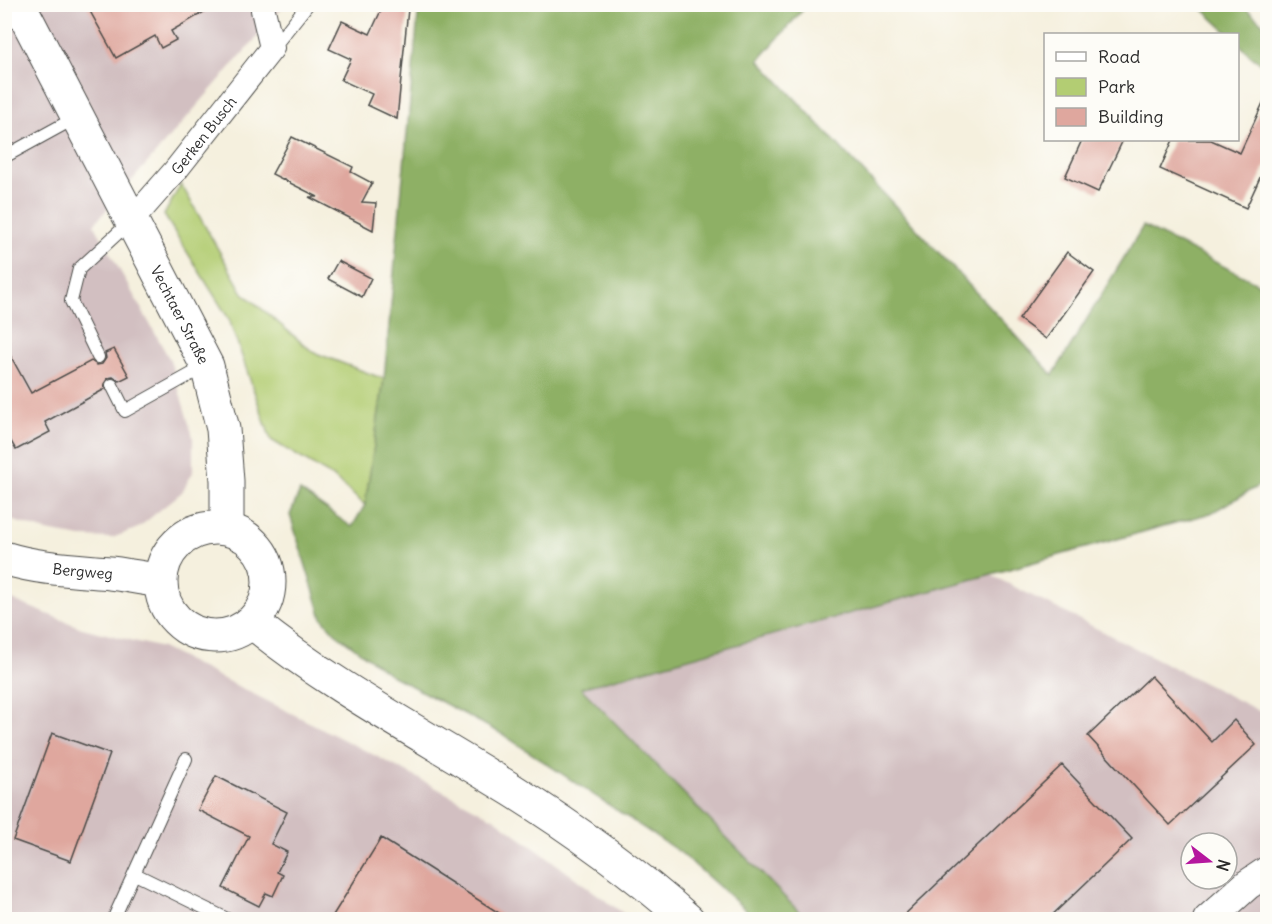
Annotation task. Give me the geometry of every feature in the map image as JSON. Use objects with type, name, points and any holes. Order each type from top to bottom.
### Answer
[{"type":"main road","name":"Vechtaer Straße","points":[[19,4],[207,366],[223,429],[227,481],[227,529]]},
{"type":"main road","points":[[211,528],[227,529],[242,535],[255,546],[264,560],[268,576],[268,593],[262,608],[252,622],[239,631],[208,636],[192,632],[179,623],[169,611],[162,597],[160,581],[163,565],[170,550],[195,531],[211,528]]},
{"type":"main road","name":"Bergweg","points":[[4,558],[71,571],[110,573],[160,581]]},
{"type":"main road","points":[[252,622],[285,648],[382,713],[512,790],[594,844],[688,920]]},
{"type":"street","points":[[263,10],[272,48]]},
{"type":"street","name":"Gerken Busch","points":[[132,220],[175,171],[272,48]]},
{"type":"street","points":[[1208,920],[1247,885],[1268,872]]},
{"type":"lane","name":"Gerken Busch","points":[[272,48],[308,4]]},
{"type":"lane","points":[[4,157],[78,117]]},
{"type":"lane","points":[[98,357],[71,301],[78,269],[132,220]]},
{"type":"lane","points":[[112,386],[125,411],[207,366]]},
{"type":"lane","points":[[113,920],[186,759]]},
{"type":"lane","points":[[135,874],[229,920]]},
{"type":"shaded area","points":[[4,5],[285,5],[94,224],[170,360],[193,437],[193,472],[182,492],[138,528],[112,538],[81,537],[46,531],[5,518]]},
{"type":"shaded area","points":[[989,574],[1267,715],[1267,919],[806,919],[581,688]]},
{"type":"shaded area","points":[[5,597],[82,628],[162,648],[376,756],[495,819],[631,919],[5,920]]},
{"type":"green space","points":[[419,5],[807,5],[759,60],[1053,375],[1143,226],[1267,288],[1267,481],[1211,513],[581,688],[806,919],[756,919],[681,853],[502,734],[391,675],[335,633],[322,618],[290,515],[300,491],[352,527],[365,505],[384,379]]},
{"type":"green space","points":[[1198,5],[1242,5],[1267,27],[1267,67],[1253,58],[1239,44],[1239,33],[1228,33]]},
{"type":"green space","points":[[181,184],[243,293],[313,352],[384,379],[365,505],[333,477],[271,440],[229,319],[164,215]]},
{"type":"building","points":[[86,4],[218,4],[171,31],[176,40],[161,48],[155,36],[116,58]]},
{"type":"building","points":[[384,4],[408,9],[397,119],[367,105],[372,94],[341,80],[351,59],[329,49],[342,21],[370,34]]},
{"type":"building","points":[[1268,92],[1268,160],[1246,208],[1160,169],[1173,141],[1213,141],[1240,153]]},
{"type":"building","points":[[292,137],[353,167],[351,172],[372,183],[362,202],[376,203],[373,230],[309,197],[318,197],[272,174]]},
{"type":"building","points":[[1082,141],[1123,141],[1098,192],[1065,177]]},
{"type":"building","points":[[1067,252],[1094,272],[1046,339],[1019,319]]},
{"type":"building","points":[[338,261],[371,278],[362,297],[328,279]]},
{"type":"building","points":[[4,344],[31,393],[91,361],[97,365],[102,364],[106,358],[105,353],[114,349],[129,376],[119,381],[113,377],[108,378],[104,384],[105,389],[45,422],[50,432],[16,450],[4,429]]},
{"type":"building","points":[[1151,676],[1212,742],[1234,720],[1256,745],[1170,825],[1088,736]]},
{"type":"building","points":[[52,733],[110,754],[71,861],[13,840]]},
{"type":"building","points":[[1062,765],[1132,839],[1047,920],[899,920]]},
{"type":"building","points":[[216,776],[287,812],[271,844],[287,852],[277,872],[283,875],[273,896],[266,893],[259,906],[223,888],[249,836],[198,810]]},
{"type":"building","points":[[381,838],[510,920],[330,920]]}]
